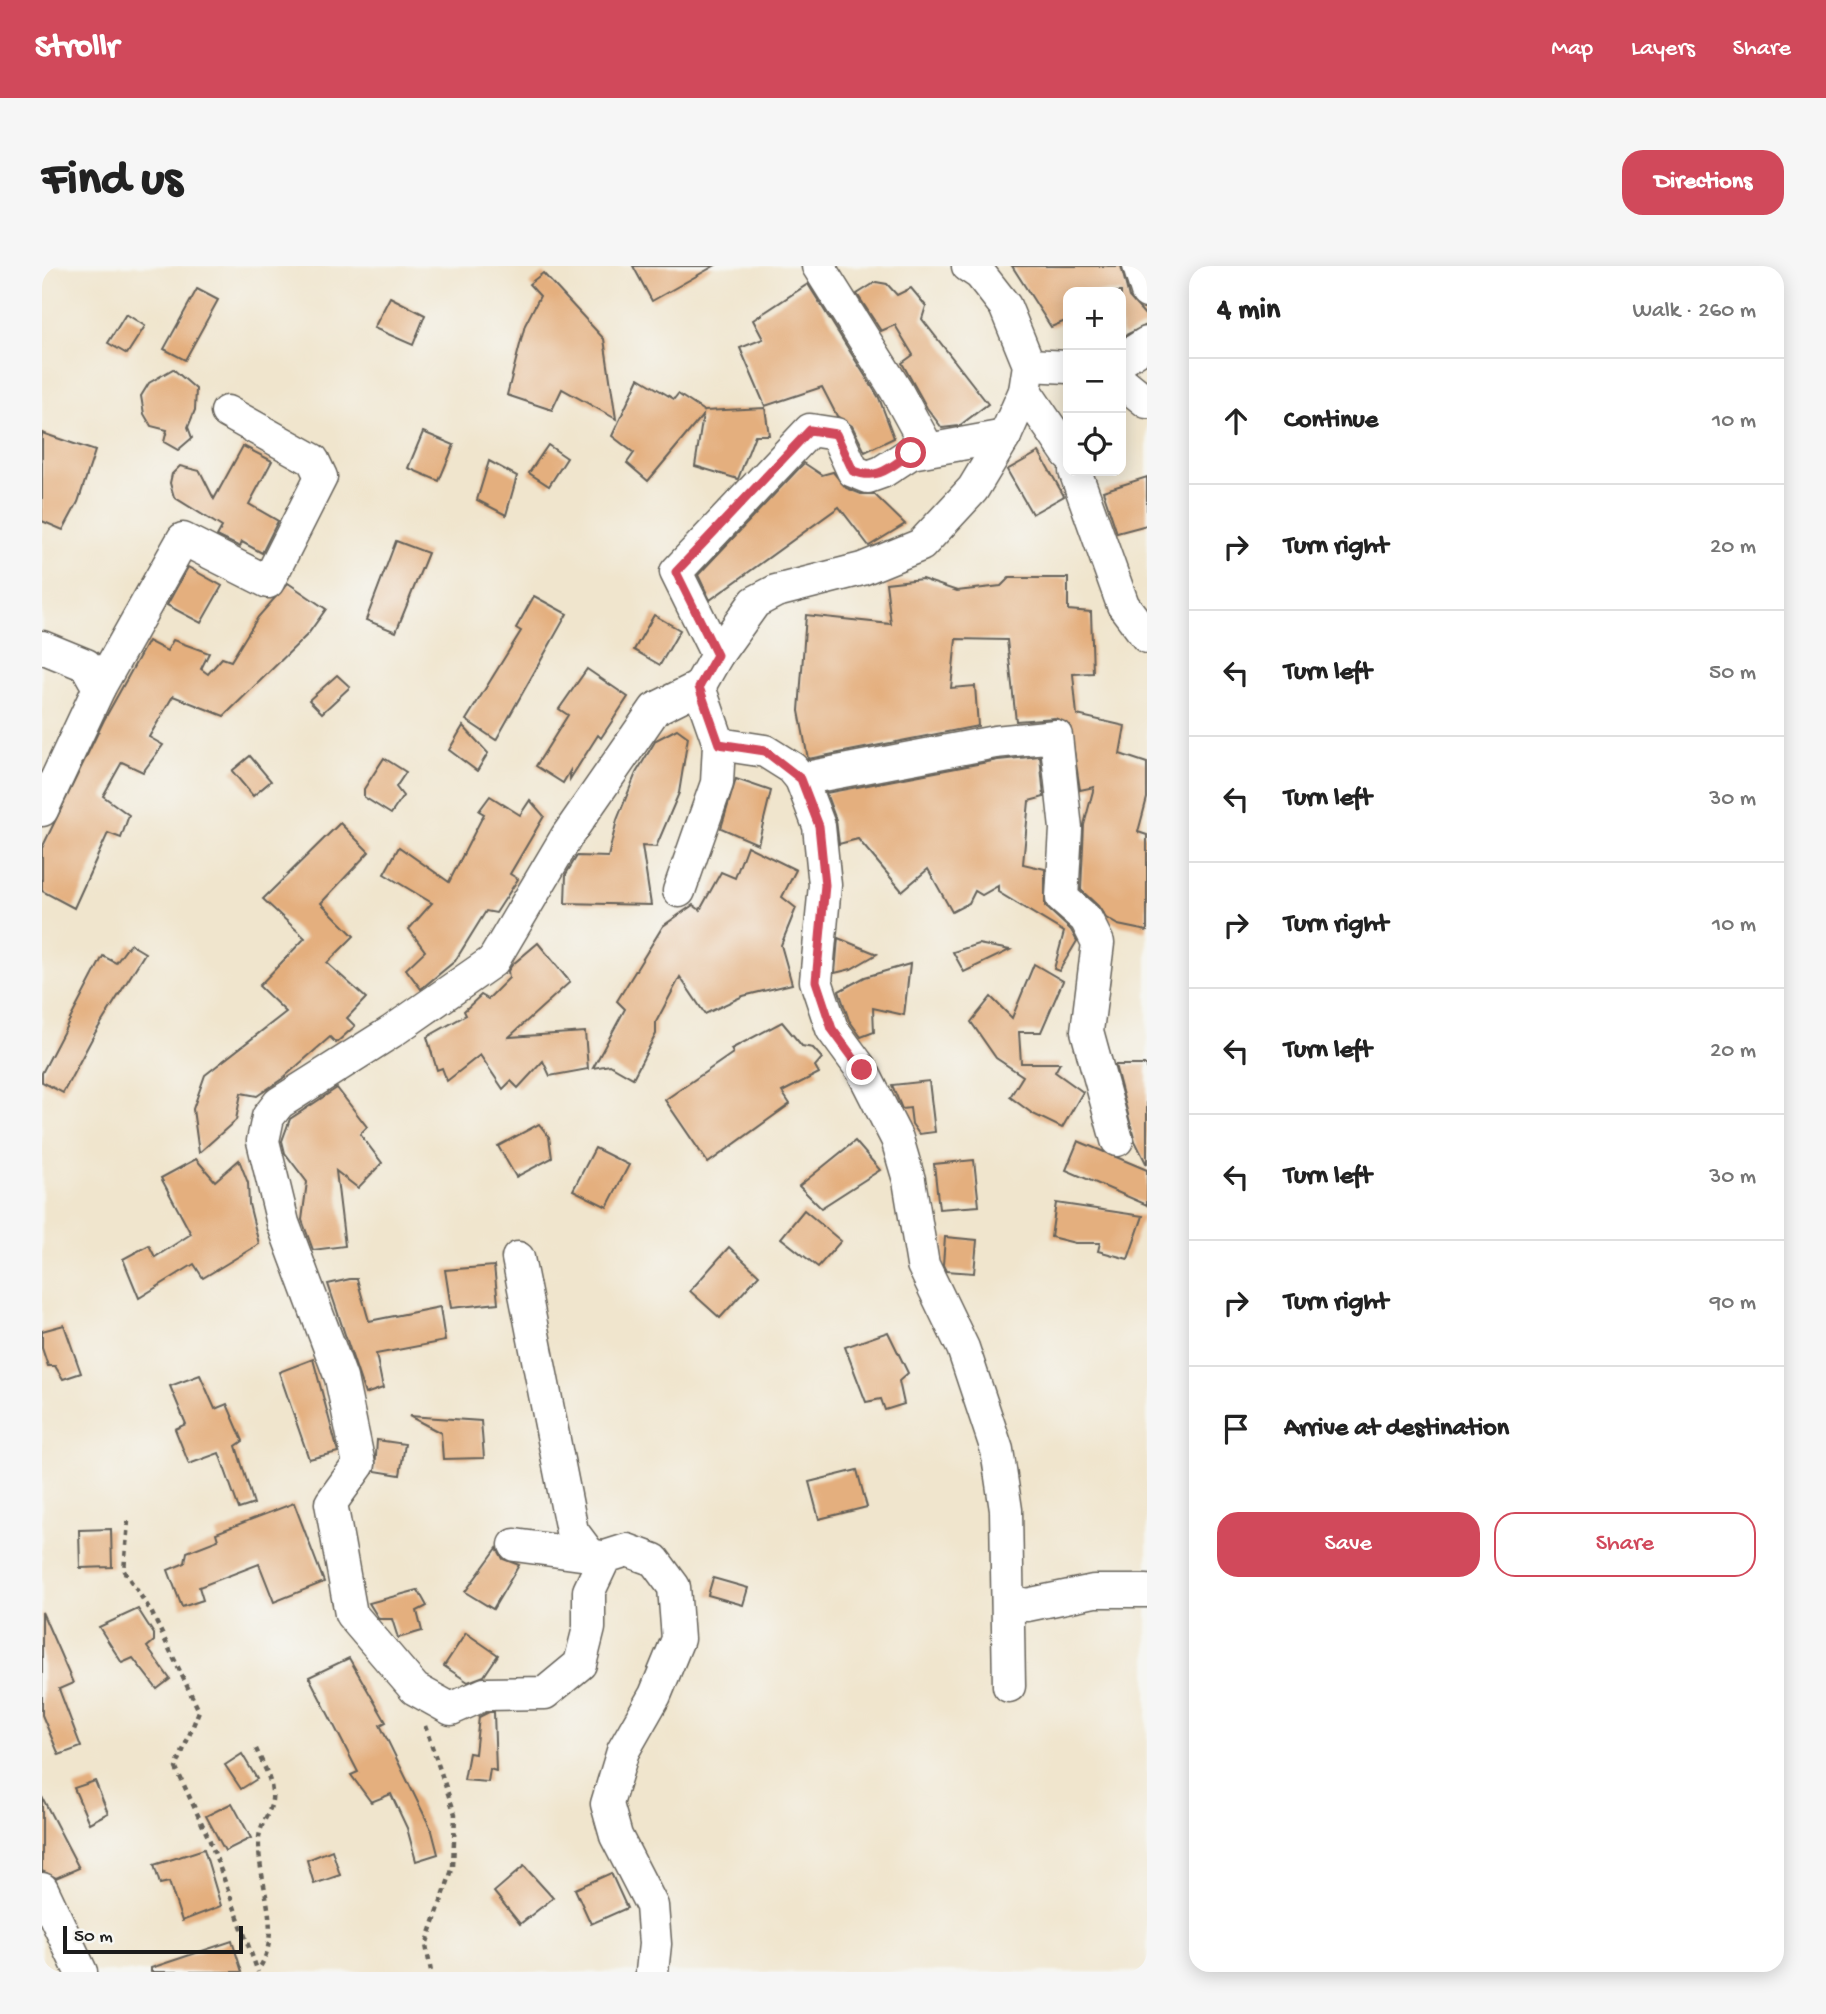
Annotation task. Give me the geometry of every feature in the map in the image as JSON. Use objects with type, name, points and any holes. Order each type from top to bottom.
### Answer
[{"type":"street","points":[[818,266],[897,390],[928,449]]},
{"type":"street","points":[[968,266],[980,274],[1005,306],[1027,378],[1063,445]]},
{"type":"street","points":[[1139,266],[1147,292]]},
{"type":"street","points":[[1126,357],[1147,343]]},
{"type":"street","points":[[1027,378],[1063,368]]},
{"type":"street","points":[[597,1556],[589,1591],[590,1628],[580,1664],[545,1692],[485,1694],[451,1709],[415,1689],[351,1614],[331,1503],[359,1464],[341,1378],[283,1223],[263,1141],[268,1117],[279,1103],[391,1032],[493,961],[567,836],[655,709],[699,687],[717,655],[755,602],[776,591],[862,569],[921,545],[973,489],[1006,436],[1027,378]]},
{"type":"street","points":[[1126,385],[1147,402]]},
{"type":"street","points":[[42,810],[99,688],[183,540],[268,582],[321,477],[313,460],[227,412]]},
{"type":"street","points":[[717,655],[676,572],[810,430],[836,434],[853,471],[868,477],[882,472],[911,453],[1006,436]]},
{"type":"street","points":[[1077,476],[1123,605],[1147,637]]},
{"type":"street","points":[[42,647],[86,665],[99,688]]},
{"type":"street","points":[[679,891],[717,783],[719,744],[699,687]]},
{"type":"street","points":[[801,779],[995,742],[1056,736],[1066,829],[1062,898],[1086,919],[1098,943],[1087,1031],[1117,1140]]},
{"type":"street","points":[[719,744],[765,751],[801,779],[819,826],[825,885],[816,981],[832,1029],[862,1070],[897,1139],[909,1180],[923,1265],[963,1348],[989,1418],[1006,1510],[1009,1686]]},
{"type":"street","points":[[518,1258],[572,1531],[597,1556]]},
{"type":"street","points":[[515,1545],[597,1556],[627,1550],[654,1560],[674,1587],[678,1639],[654,1695],[623,1751],[607,1804],[616,1836],[652,1906],[655,1944],[652,1972]]},
{"type":"street","points":[[1008,1601],[1027,1605],[1094,1591],[1147,1591]]},
{"type":"street","points":[[42,1889],[81,1972]]},
{"type":"path","points":[[128,1521],[124,1571],[150,1611],[199,1710],[176,1768],[210,1840],[258,1972]]},
{"type":"path","points":[[424,1722],[455,1814],[453,1867],[426,1945],[431,1972]]},
{"type":"path","points":[[256,1749],[270,1782],[273,1802],[262,1822],[259,1841],[270,1927],[268,1956],[258,1972]]},
{"type":"building","points":[[633,266],[714,266],[652,301]]},
{"type":"building","points":[[1012,266],[1121,266],[1129,297],[1147,317],[1147,325],[1126,335],[1126,287],[1063,287],[1063,322],[1051,327]]},
{"type":"building","points":[[543,273],[604,339],[616,419],[562,389],[552,410],[507,395],[525,325],[540,296],[529,284]]},
{"type":"building","points":[[876,282],[887,284],[897,295],[911,288],[926,306],[922,319],[988,404],[959,426],[942,428],[927,408],[902,363],[913,355],[895,325],[881,331],[857,294]]},
{"type":"building","points":[[808,284],[879,398],[894,438],[865,452],[852,426],[837,416],[822,387],[765,406],[740,348],[763,339],[753,320]]},
{"type":"building","points":[[197,289],[218,300],[185,360],[164,349]]},
{"type":"building","points":[[390,297],[425,315],[413,345],[374,328]]},
{"type":"building","points":[[126,314],[145,326],[127,354],[108,343]]},
{"type":"building","points":[[173,369],[196,389],[195,410],[188,427],[192,438],[178,450],[164,442],[167,430],[151,426],[144,414],[141,396],[149,383]]},
{"type":"building","points":[[639,378],[674,399],[678,394],[704,411],[765,408],[769,435],[755,435],[738,479],[695,466],[703,415],[648,481],[627,463],[634,453],[612,436]]},
{"type":"building","points":[[423,432],[454,445],[439,481],[408,468]]},
{"type":"building","points":[[42,433],[95,451],[78,502],[63,530],[42,521]]},
{"type":"building","points":[[548,445],[567,458],[549,486],[529,473]]},
{"type":"building","points":[[243,446],[272,461],[249,504],[278,521],[262,553],[242,542],[240,547],[217,536],[222,527],[174,497],[170,483],[172,474],[180,466],[200,471],[214,499]]},
{"type":"building","points":[[1039,452],[1064,496],[1032,514],[1007,470]]},
{"type":"building","points":[[489,461],[517,476],[506,515],[477,500]]},
{"type":"building","points":[[804,463],[822,475],[833,472],[846,488],[861,494],[874,494],[905,524],[869,546],[839,507],[710,600],[698,575]]},
{"type":"building","points":[[1147,477],[1147,525],[1117,533],[1103,491]]},
{"type":"building","points":[[396,541],[428,553],[396,632],[366,620]]},
{"type":"building","points":[[188,567],[222,586],[201,623],[167,605]]},
{"type":"building","points":[[1009,578],[1068,578],[1068,610],[1091,612],[1093,673],[1073,674],[1077,715],[1125,726],[1120,754],[1147,763],[1147,798],[1138,832],[1147,835],[1147,931],[1118,925],[1106,918],[1081,890],[1084,825],[1094,787],[1080,790],[1070,725],[1055,718],[1016,721],[1007,640],[956,639],[951,688],[975,686],[978,726],[808,759],[799,711],[806,615],[891,624],[886,583],[922,579],[957,591],[1001,586]]},
{"type":"building","points":[[288,583],[326,609],[308,634],[224,716],[173,696],[149,737],[163,745],[143,772],[122,762],[103,796],[129,815],[121,838],[108,833],[74,908],[42,891],[42,848],[104,720],[148,641],[167,651],[173,640],[209,653],[201,669],[208,674],[222,658],[231,661],[258,617]]},
{"type":"building","points":[[534,596],[567,614],[496,740],[466,720],[521,631],[516,628]]},
{"type":"building","points":[[654,615],[680,630],[660,665],[634,650]]},
{"type":"building","points":[[587,669],[628,697],[601,738],[598,735],[570,779],[570,771],[563,783],[536,766],[568,715],[559,709]]},
{"type":"building","points":[[337,675],[350,687],[322,713],[309,700]]},
{"type":"building","points":[[463,726],[488,753],[477,771],[449,750]]},
{"type":"building","points":[[677,729],[688,737],[679,793],[656,847],[642,846],[651,905],[565,903],[566,874],[577,856],[608,857],[617,820],[636,773],[656,740]]},
{"type":"building","points":[[250,756],[271,781],[253,796],[232,771]]},
{"type":"building","points":[[1040,756],[1044,797],[1029,801],[1023,864],[1045,869],[1045,906],[1071,930],[1077,941],[1059,971],[1054,969],[1064,932],[998,892],[998,886],[982,895],[975,891],[969,903],[952,912],[928,869],[902,891],[858,839],[839,844],[836,820],[826,793],[998,760]]},
{"type":"building","points":[[384,758],[406,772],[396,787],[403,796],[391,814],[364,797],[364,789]]},
{"type":"building","points":[[736,779],[771,791],[758,844],[721,828]]},
{"type":"building","points":[[490,796],[520,815],[530,800],[544,816],[510,874],[518,879],[496,913],[486,911],[455,961],[421,989],[406,969],[425,951],[409,929],[432,903],[384,874],[399,847],[449,882],[484,814],[479,811]]},
{"type":"building","points":[[340,823],[369,852],[321,903],[354,936],[327,963],[366,998],[347,1018],[355,1026],[336,1043],[330,1037],[282,1079],[257,1096],[241,1093],[236,1120],[199,1153],[193,1109],[205,1075],[286,1012],[259,986],[305,938],[263,899]]},
{"type":"building","points":[[747,846],[796,870],[782,897],[796,908],[781,945],[792,984],[743,996],[705,1014],[680,977],[656,1022],[656,1034],[633,1078],[610,1065],[593,1068],[625,1009],[617,1001],[663,926],[693,905],[700,910],[721,872],[735,878]]},
{"type":"building","points":[[838,938],[877,954],[851,969],[835,973]]},
{"type":"building","points":[[538,943],[570,982],[509,1037],[585,1032],[588,1069],[550,1076],[543,1061],[518,1088],[511,1081],[503,1089],[480,1055],[447,1081],[442,1068],[437,1070],[427,1037],[466,1015],[464,1011],[481,995],[488,999],[509,978],[508,971],[512,965]]},
{"type":"building","points":[[130,944],[145,953],[95,1033],[63,1093],[42,1082],[42,1073],[103,956],[116,963]]},
{"type":"building","points":[[978,944],[1010,950],[964,972],[953,952]]},
{"type":"building","points":[[910,964],[904,1015],[873,1008],[874,1032],[861,1037],[849,1020],[839,991],[865,977]]},
{"type":"building","points":[[1034,964],[1063,981],[1041,1032],[1019,1032],[1021,1063],[1060,1063],[1055,1072],[1083,1092],[1062,1128],[1033,1114],[1010,1097],[1023,1076],[996,1058],[971,1022],[991,997],[1012,1018]]},
{"type":"building","points":[[782,1022],[802,1046],[813,1048],[822,1058],[815,1066],[819,1073],[782,1092],[790,1104],[708,1163],[665,1100],[733,1053],[731,1049]]},
{"type":"building","points":[[1115,1065],[1147,1065],[1147,1165],[1135,1141]]},
{"type":"building","points":[[929,1081],[935,1132],[919,1134],[912,1124],[910,1108],[902,1109],[892,1085]]},
{"type":"building","points":[[337,1088],[367,1127],[360,1134],[382,1163],[358,1188],[336,1171],[345,1246],[313,1250],[302,1220],[307,1182],[285,1153],[282,1141],[290,1119]]},
{"type":"building","points":[[539,1124],[549,1137],[552,1158],[516,1177],[498,1146]]},
{"type":"building","points":[[855,1141],[880,1170],[821,1208],[799,1186]]},
{"type":"building","points":[[1078,1141],[1147,1170],[1147,1205],[1066,1170]]},
{"type":"building","points":[[595,1148],[629,1165],[607,1207],[573,1190]]},
{"type":"building","points":[[196,1159],[215,1181],[239,1160],[248,1183],[249,1204],[259,1244],[203,1278],[194,1264],[139,1298],[123,1259],[149,1245],[155,1257],[191,1234],[161,1178]]},
{"type":"building","points":[[974,1160],[979,1206],[939,1209],[934,1164]]},
{"type":"building","points":[[1056,1203],[1143,1216],[1128,1259],[1098,1251],[1100,1243],[1075,1243],[1051,1237]]},
{"type":"building","points":[[804,1210],[841,1241],[818,1267],[781,1238]]},
{"type":"building","points":[[945,1237],[977,1240],[974,1273],[946,1271],[943,1265]]},
{"type":"building","points":[[729,1247],[759,1275],[720,1318],[690,1291]]},
{"type":"building","points":[[494,1266],[498,1303],[451,1308],[445,1270]]},
{"type":"building","points":[[357,1279],[369,1321],[440,1307],[445,1341],[376,1354],[383,1388],[365,1394],[328,1284]]},
{"type":"building","points":[[64,1325],[81,1373],[63,1379],[55,1366],[48,1366],[42,1348],[42,1331]]},
{"type":"building","points":[[888,1332],[908,1373],[899,1381],[904,1404],[885,1410],[881,1399],[866,1402],[845,1347]]},
{"type":"building","points":[[313,1359],[338,1452],[309,1459],[279,1372]]},
{"type":"building","points":[[200,1375],[215,1409],[227,1404],[243,1441],[236,1446],[254,1504],[239,1509],[219,1453],[189,1464],[175,1429],[186,1424],[170,1386]]},
{"type":"building","points":[[409,1416],[481,1421],[484,1458],[443,1459],[441,1433]]},
{"type":"building","points":[[377,1440],[405,1444],[400,1475],[375,1471]]},
{"type":"building","points":[[857,1470],[867,1507],[819,1519],[809,1482]]},
{"type":"building","points":[[294,1503],[324,1582],[274,1602],[259,1564],[199,1587],[203,1600],[182,1607],[168,1570],[185,1563],[187,1552],[218,1540],[216,1533]]},
{"type":"building","points":[[111,1529],[112,1567],[80,1568],[79,1530]]},
{"type":"building","points":[[497,1548],[503,1559],[519,1565],[493,1609],[465,1592]]},
{"type":"building","points":[[713,1578],[748,1588],[743,1605],[708,1595]]},
{"type":"building","points":[[418,1590],[427,1606],[417,1611],[422,1631],[398,1638],[392,1619],[379,1619],[369,1603]]},
{"type":"building","points":[[138,1609],[154,1634],[154,1641],[147,1647],[170,1679],[157,1689],[133,1658],[122,1663],[99,1627]]},
{"type":"building","points":[[42,1612],[73,1683],[59,1689],[81,1747],[59,1755],[42,1715]]},
{"type":"building","points":[[466,1633],[498,1655],[484,1676],[468,1682],[444,1666]]},
{"type":"building","points":[[349,1658],[386,1722],[380,1725],[432,1831],[438,1854],[416,1861],[407,1828],[391,1794],[371,1802],[351,1775],[358,1772],[309,1677]]},
{"type":"building","points":[[494,1712],[496,1771],[490,1769],[488,1782],[464,1780],[469,1753],[475,1754],[479,1717]]},
{"type":"building","points":[[242,1754],[257,1779],[241,1789],[225,1765]]},
{"type":"building","points":[[95,1781],[108,1813],[89,1823],[74,1788]]},
{"type":"building","points":[[42,1797],[79,1868],[56,1878],[42,1871]]},
{"type":"building","points":[[232,1803],[251,1838],[225,1851],[206,1816]]},
{"type":"building","points":[[204,1849],[221,1906],[182,1921],[169,1882],[160,1884],[154,1865]]},
{"type":"building","points":[[332,1850],[340,1875],[314,1884],[307,1860]]},
{"type":"building","points":[[524,1866],[553,1898],[520,1924],[494,1892]]},
{"type":"building","points":[[611,1873],[627,1908],[591,1924],[575,1889]]},
{"type":"building","points":[[232,1941],[242,1972],[151,1972],[151,1968]]},
{"type":"route","points":[[862,1070],[832,1029],[816,981],[817,941],[825,885],[819,826],[801,779],[792,768],[765,751],[719,744],[699,687],[717,655],[676,572],[810,430],[836,434],[853,471],[868,477],[882,472],[911,453]]}]
